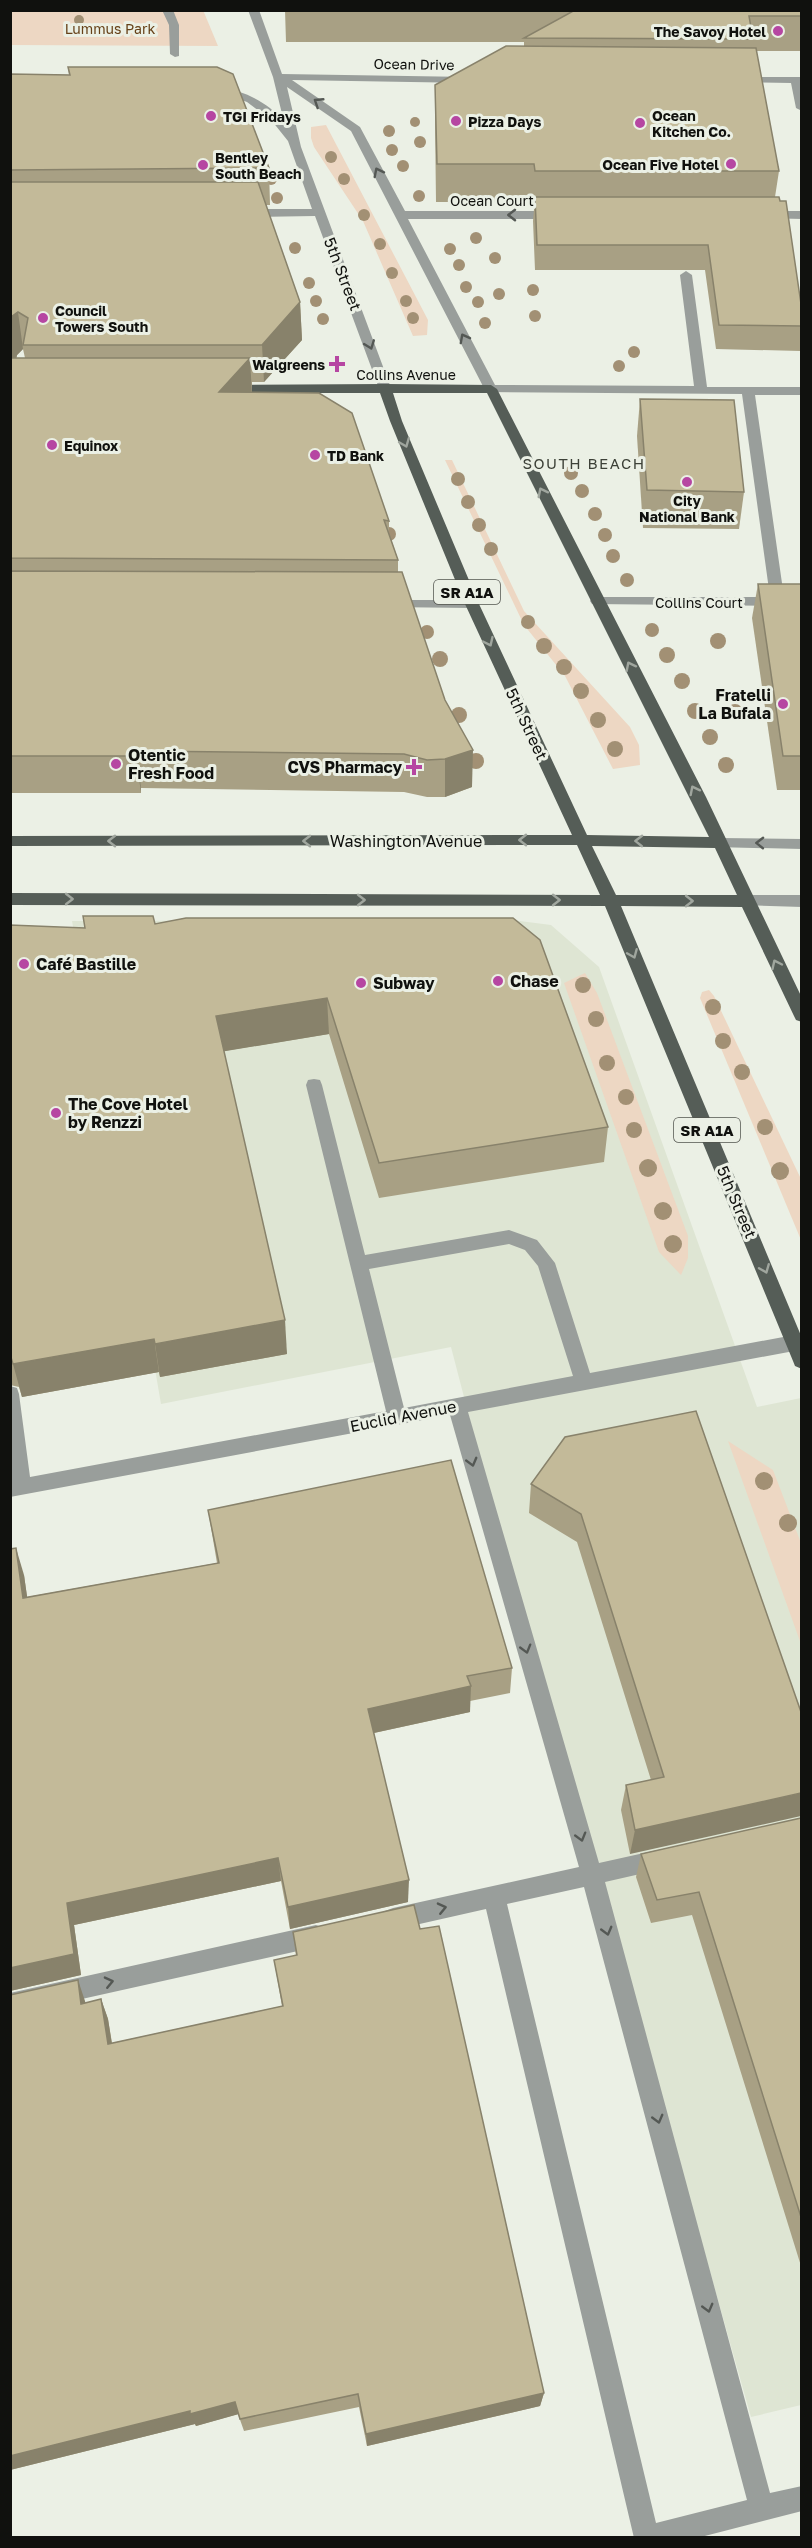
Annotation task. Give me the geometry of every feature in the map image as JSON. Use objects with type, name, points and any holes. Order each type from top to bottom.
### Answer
[{"type":"main road","name":"5th Street","points":[[385,388],[396,421],[472,604],[609,900],[801,1361]]},
{"type":"main road","name":"Collins Avenue","points":[[220,389],[491,389]]},
{"type":"main road","points":[[491,389],[719,843],[801,1016]]},
{"type":"main road","name":"Washington Avenue","points":[[10,841],[581,840],[719,843]]},
{"type":"main road","points":[[10,899],[747,901]]},
{"type":"street","points":[[167,10],[174,25],[175,54]]},
{"type":"street","name":"5th Street","points":[[253,10],[279,77],[289,112],[295,147],[385,388]]},
{"type":"street","points":[[279,77],[356,129],[491,389]]},
{"type":"street","name":"Ocean Drive","points":[[279,77],[479,80]]},
{"type":"street","points":[[726,80],[799,80],[801,108]]},
{"type":"street","points":[[205,86],[251,98],[267,108],[281,122],[295,147]]},
{"type":"street","points":[[229,213],[319,212]]},
{"type":"street","name":"Ocean Court","points":[[399,215],[565,215]]},
{"type":"street","points":[[754,215],[801,215]]},
{"type":"street","points":[[686,275],[701,390]]},
{"type":"street","name":"Collins Avenue","points":[[491,389],[801,391]]},
{"type":"street","points":[[748,390],[777,602]]},
{"type":"street","name":"Collins Court","points":[[597,601],[801,602]]},
{"type":"street","points":[[376,604],[472,604]]},
{"type":"street","name":"Washington Avenue","points":[[719,843],[801,844]]},
{"type":"street","points":[[747,901],[801,901]]},
{"type":"street","points":[[314,1085],[397,1418]]},
{"type":"street","points":[[360,1263],[509,1237],[531,1245],[546,1263],[584,1382]]},
{"type":"street","name":"Euclid Avenue","points":[[16,1488],[794,1342]]},
{"type":"street","points":[[10,1394],[16,1488]]},
{"type":"street","points":[[457,1406],[592,1875],[762,2509]]},
{"type":"street","points":[[368,1924],[685,1854]]},
{"type":"street","points":[[494,1896],[647,2537],[801,2498]]},
{"type":"street","points":[[10,2004],[333,1932]]},
{"type":"shaded area","points":[[512,920],[551,925],[599,967],[757,1407],[801,1398],[801,2405],[751,2417],[477,1447],[451,1347],[161,1404],[95,1020],[89,1014],[72,921]]},
{"type":"green space","name":"Lummus Park","points":[[203,10],[218,46],[11,45],[11,11]]},
{"type":"green space","points":[[326,125],[428,320],[427,335],[413,336],[363,221],[314,147],[311,127]]},
{"type":"green space","points":[[445,460],[452,460],[524,611],[630,727],[639,745],[640,765],[613,769],[565,676],[524,625]]},
{"type":"green space","points":[[585,973],[597,993],[688,1236],[688,1258],[681,1275],[659,1252],[564,983]]},
{"type":"green space","points":[[709,990],[714,996],[801,1179],[801,1240],[700,998],[702,992]]},
{"type":"green space","points":[[728,1441],[773,1470],[801,1543],[801,1644]]},
{"type":"building","points":[[575,10],[801,10],[801,16],[749,16],[753,39],[524,38]]},
{"type":"building","points":[[506,46],[756,48],[779,171],[535,171],[534,164],[437,164],[435,85]]},
{"type":"building","points":[[68,67],[217,67],[233,74],[269,168],[10,170],[10,74],[70,75]]},
{"type":"building","points":[[10,182],[258,182],[300,302],[262,345],[23,345],[28,318],[18,312],[10,320]]},
{"type":"building","points":[[535,197],[779,197],[780,201],[786,201],[801,304],[801,326],[719,325],[708,245],[537,245]]},
{"type":"building","points":[[10,358],[250,358],[219,392],[319,393],[352,413],[389,521],[384,520],[398,560],[10,558]]},
{"type":"building","points":[[640,399],[734,400],[744,492],[647,490]]},
{"type":"building","points":[[10,571],[402,572],[445,700],[473,750],[445,759],[427,760],[404,754],[137,751],[136,756],[10,756]]},
{"type":"building","points":[[758,584],[801,584],[801,756],[783,756]]},
{"type":"building","points":[[83,916],[153,916],[155,924],[186,918],[513,918],[540,940],[608,1127],[379,1163],[327,998],[216,1016],[285,1320],[155,1344],[154,1339],[13,1364],[10,1354],[10,925],[85,928]]},
{"type":"building","points":[[696,1411],[801,1712],[801,1793],[635,1830],[626,1785],[664,1777],[581,1514],[531,1484],[565,1437]]},
{"type":"building","points":[[451,1460],[512,1668],[467,1676],[471,1686],[368,1709],[409,1880],[288,1907],[278,1858],[67,1903],[74,1954],[10,1968],[10,1549],[16,1548],[23,1598],[219,1563],[208,1510]]},
{"type":"building","points":[[801,1818],[801,2217],[699,1892],[657,1900],[641,1854]]},
{"type":"building","points":[[414,1905],[420,1929],[439,1926],[544,2393],[366,2434],[358,2394],[240,2419],[235,2402],[10,2456],[10,1995],[78,1980],[81,2004],[101,1999],[108,2044],[283,2006],[274,1960],[297,1955],[293,1932]]},
{"type":"place","name":"The Savoy Hotel","points":[[778,31]]},
{"type":"place","name":"TGI Fridays","points":[[211,116]]},
{"type":"place","name":"Pizza Days","points":[[456,121]]},
{"type":"place","name":"Ocean Kitchen Co.","points":[[640,123]]},
{"type":"place","name":"Ocean Five Hotel","points":[[731,164]]},
{"type":"place","name":"Bentley South Beach","points":[[203,165]]},
{"type":"place","name":"Council Towers South","points":[[43,318]]},
{"type":"place","name":"Walgreens","points":[[337,364]]},
{"type":"place","name":"Equinox","points":[[52,445]]},
{"type":"place","name":"TD Bank","points":[[315,455]]},
{"type":"place","name":"City National Bank","points":[[687,482]]},
{"type":"place","name":"Fratelli La Bufala","points":[[783,704]]},
{"type":"place","name":"Otentic Fresh Food","points":[[116,764]]},
{"type":"place","name":"CVS Pharmacy","points":[[414,767]]},
{"type":"place","name":"Café Bastille","points":[[24,964]]},
{"type":"place","name":"Chase","points":[[498,981]]},
{"type":"place","name":"Subway","points":[[361,983]]},
{"type":"place","name":"The Cove Hotel by Renzzi","points":[[56,1113]]},
{"type":"district","name":"SOUTH BEACH","points":[[584,463]]}]
